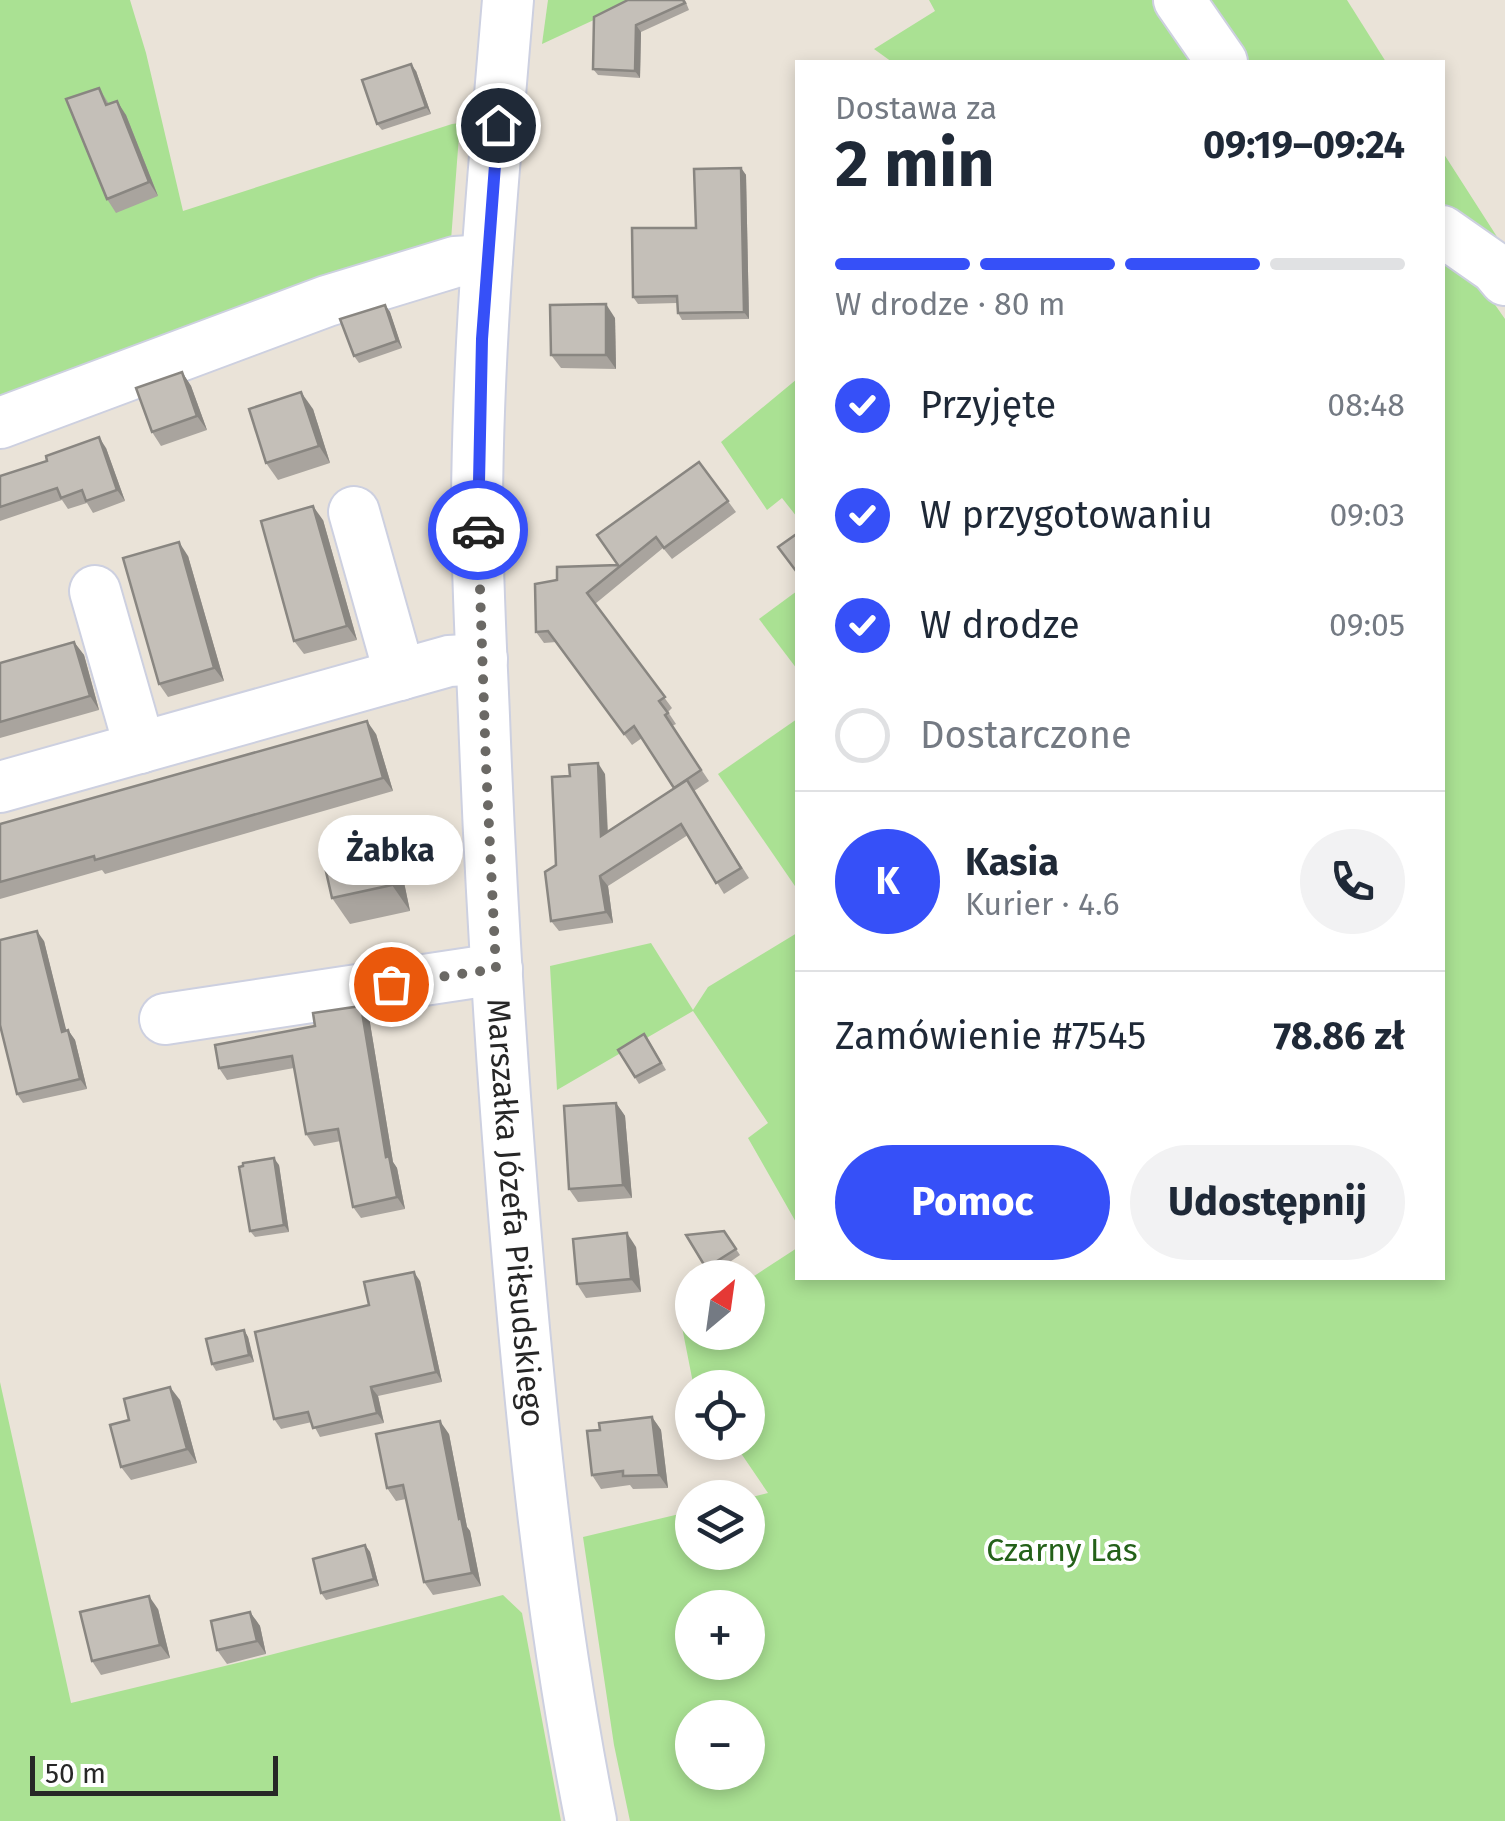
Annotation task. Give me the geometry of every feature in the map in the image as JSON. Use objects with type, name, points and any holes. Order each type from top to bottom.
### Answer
[{"type":"street","name":"Marszałka Józefa Piłsudskiego","points":[[508,0],[488,260],[477,522],[496,969],[538,1484],[558,1633],[592,1821]]},
{"type":"street","points":[[1178,0],[1221,60]]},
{"type":"street","points":[[1445,233],[1500,274]]},
{"type":"street","points":[[0,423],[327,301],[455,262],[488,260]]},
{"type":"street","points":[[354,512],[400,675]]},
{"type":"street","points":[[95,591],[140,748]]},
{"type":"street","points":[[0,787],[449,661],[482,659]]},
{"type":"street","points":[[166,1019],[496,969]]},
{"type":"green space","points":[[0,0],[130,0],[183,211],[460,123],[450,253],[0,412]]},
{"type":"green space","points":[[548,0],[637,0],[542,44]]},
{"type":"green space","points":[[929,0],[1152,0],[1194,60],[889,60],[874,49],[935,11]]},
{"type":"green space","points":[[1198,0],[1347,0],[1385,60],[1241,60]]},
{"type":"green space","points":[[1445,156],[1501,243],[1505,242],[1505,263],[1445,214]]},
{"type":"green space","name":"Czarny Las","points":[[1445,260],[1477,279],[1505,319],[1505,1821],[630,1821],[614,1745],[583,1537],[675,1515],[675,1570],[765,1570],[768,1493],[765,1480],[759,1480],[746,1460],[765,1460],[765,1370],[690,1370],[687,1350],[765,1350],[765,1269],[795,1249],[795,1280],[1445,1280]]},
{"type":"green space","points":[[795,381],[795,514],[782,498],[767,510],[721,442]]},
{"type":"green space","points":[[795,592],[795,666],[759,619]]},
{"type":"green space","points":[[795,720],[795,886],[718,774]]},
{"type":"green space","points":[[795,934],[795,1220],[748,1138],[768,1123],[693,1011],[557,1090],[550,966],[651,943],[693,1010],[708,987]]},
{"type":"green space","points":[[0,1382],[71,1703],[503,1595],[522,1613],[561,1821],[0,1821]]},
{"type":"building","points":[[628,0],[685,3],[636,25],[635,71],[593,69],[594,17]]},
{"type":"building","points":[[411,64],[426,107],[377,124],[362,80]]},
{"type":"building","points":[[99,88],[106,105],[117,101],[149,182],[107,199],[66,99]]},
{"type":"building","points":[[741,168],[744,312],[678,313],[677,296],[633,297],[632,228],[696,228],[694,169]]},
{"type":"building","points":[[606,304],[606,355],[551,355],[550,305]]},
{"type":"building","points":[[385,305],[397,341],[354,356],[340,319]]},
{"type":"building","points":[[182,372],[197,416],[152,432],[136,388]]},
{"type":"building","points":[[301,392],[319,446],[266,463],[249,409]]},
{"type":"building","points":[[99,437],[117,490],[86,501],[82,490],[61,498],[57,488],[0,507],[0,476],[47,461],[46,456]]},
{"type":"building","points":[[699,462],[728,501],[664,548],[656,537],[587,593],[665,697],[659,701],[668,713],[665,715],[701,770],[674,788],[634,726],[624,734],[548,631],[536,632],[535,584],[557,580],[557,567],[618,565],[597,535]]},
{"type":"building","points":[[313,506],[347,626],[294,641],[261,521]]},
{"type":"building","points":[[795,535],[795,570],[778,547]]},
{"type":"building","points":[[179,542],[214,668],[159,684],[123,558]]},
{"type":"building","points":[[74,642],[90,696],[0,722],[0,663]]},
{"type":"building","points":[[367,721],[383,778],[95,860],[94,856],[0,882],[0,824]]},
{"type":"building","points":[[598,763],[601,836],[687,780],[741,868],[716,883],[681,824],[600,876],[606,912],[551,921],[545,872],[556,865],[552,777],[570,776],[569,765]]},
{"type":"building","points":[[383,842],[392,885],[332,898],[322,854]]},
{"type":"building","points":[[37,931],[62,1032],[68,1030],[80,1079],[17,1094],[0,1025],[0,940]]},
{"type":"building","points":[[361,1006],[386,1157],[389,1156],[397,1197],[353,1207],[338,1129],[306,1134],[292,1056],[219,1068],[215,1045],[315,1026],[313,1013]]},
{"type":"building","points":[[644,1034],[661,1063],[635,1077],[618,1050]]},
{"type":"building","points":[[616,1103],[623,1185],[569,1189],[564,1106]]},
{"type":"building","points":[[274,1158],[284,1225],[250,1231],[239,1167]]},
{"type":"building","points":[[724,1231],[736,1249],[719,1260],[701,1260],[686,1235]]},
{"type":"building","points":[[627,1233],[631,1279],[577,1284],[573,1239]]},
{"type":"building","points":[[414,1272],[436,1372],[371,1387],[377,1413],[313,1428],[308,1412],[274,1419],[255,1332],[369,1305],[364,1282]]},
{"type":"building","points":[[244,1330],[249,1355],[212,1364],[206,1339]]},
{"type":"building","points":[[170,1387],[187,1449],[121,1467],[110,1425],[129,1420],[124,1399]]},
{"type":"building","points":[[652,1417],[659,1475],[623,1476],[623,1471],[592,1475],[587,1431],[600,1430],[599,1423]]},
{"type":"building","points":[[440,1421],[472,1573],[424,1582],[403,1485],[387,1488],[376,1434]]},
{"type":"building","points":[[365,1545],[374,1579],[321,1593],[313,1559]]},
{"type":"building","points":[[149,1596],[160,1645],[92,1661],[80,1612]]},
{"type":"building","points":[[250,1612],[257,1641],[217,1650],[211,1621]]},
{"type":"way so far","points":[[391,984],[496,969],[478,530]]},
{"type":"place","name":"Żabka","points":[[391,984]]},
{"type":"route","points":[[478,530],[482,339],[498,125]]}]
